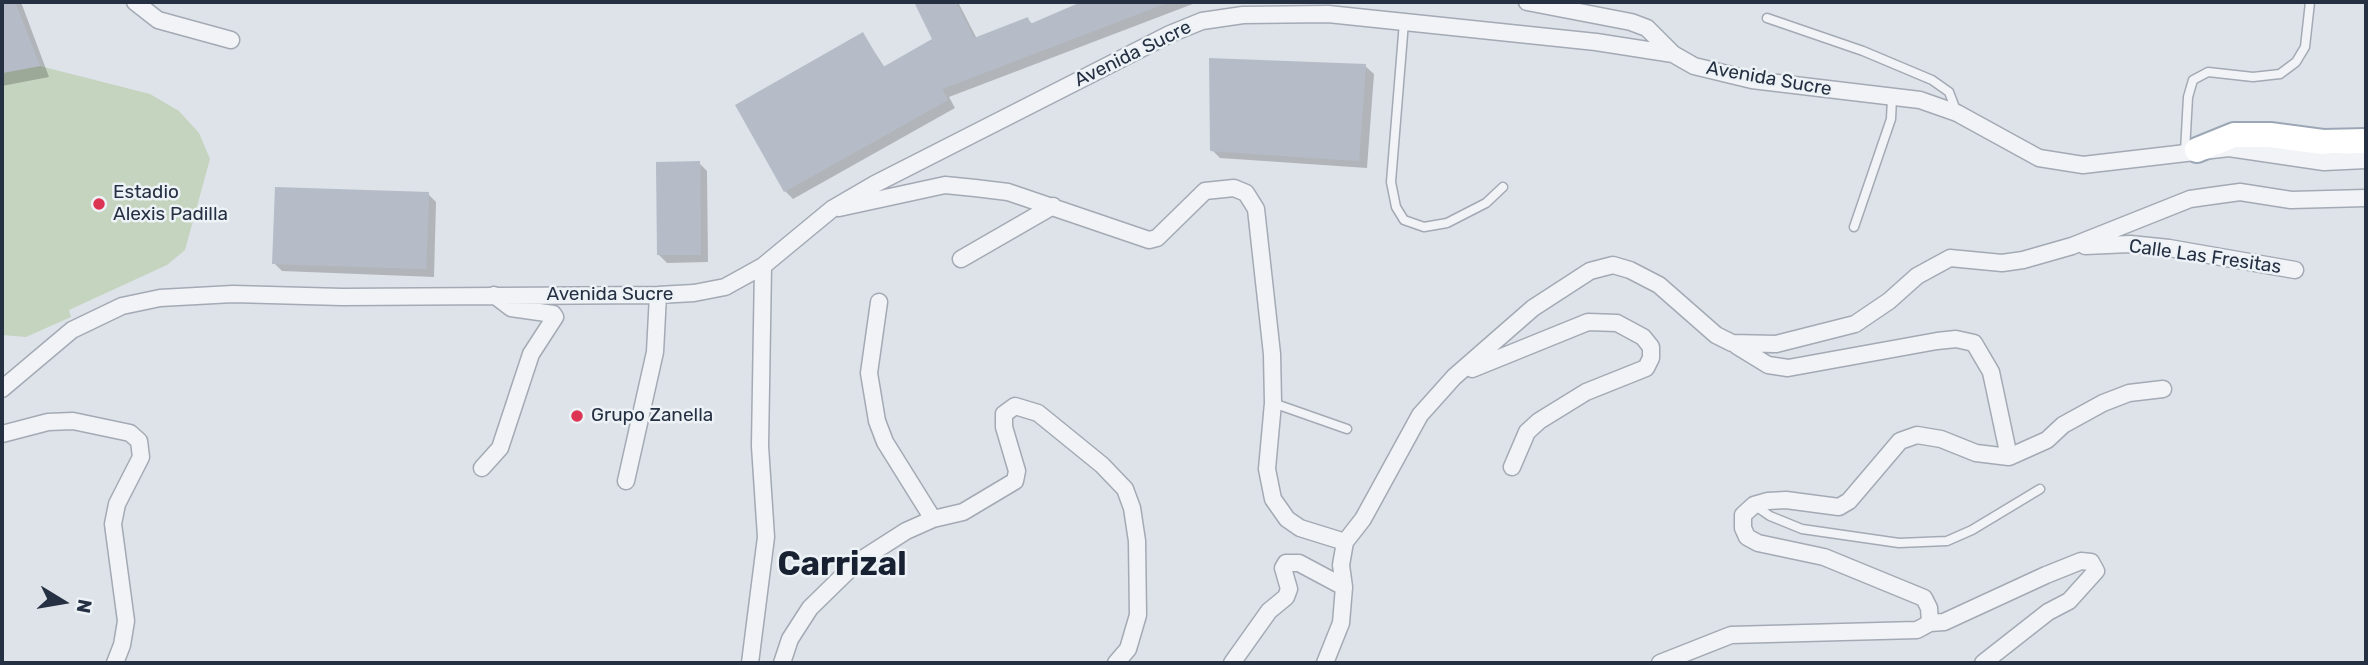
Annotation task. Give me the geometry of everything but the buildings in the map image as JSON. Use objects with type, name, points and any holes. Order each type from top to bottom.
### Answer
[{"type":"main road","points":[[2191,151],[2234,135],[2359,141]]},
{"type":"street","points":[[135,2],[159,20],[230,40]]},
{"type":"street","points":[[1527,2],[1632,22],[1647,28],[1673,54]]},
{"type":"street","name":"Avenida Sucre","points":[[2,389],[72,330],[122,306],[160,298],[211,295],[658,295],[694,293],[725,286],[763,266],[832,209],[956,141],[1170,34],[1202,21],[1242,15],[1328,14],[1596,42],[1673,54],[1694,66],[1752,80],[1920,100],[1956,113],[2039,158],[2083,165],[2229,148],[2324,162],[2366,160]]},
{"type":"street","points":[[832,209],[944,185],[1008,192],[1053,206],[1097,225],[1149,240],[1157,238],[1205,191],[1234,188],[1246,193],[1255,209],[1272,354],[1273,403],[1267,469],[1273,499],[1287,519],[1300,528],[1345,542]]},
{"type":"street","points":[[1732,343],[1776,344],[1855,324],[1889,301],[1917,276],[1950,258],[2002,263],[2072,246],[2190,200],[2240,192],[2291,200],[2366,198]]},
{"type":"street","points":[[961,259],[1053,206]]},
{"type":"street","name":"Calle Las Fresitas","points":[[2072,246],[2130,244],[2169,248],[2295,270]]},
{"type":"street","points":[[1325,663],[1341,623],[1344,587],[1341,565],[1345,542],[1363,519],[1420,415],[1454,377],[1533,308],[1590,271],[1613,265],[1659,285],[1700,324],[1768,365],[1788,368],[1937,341],[1956,339],[1974,343],[1991,372],[2010,457]]},
{"type":"street","points":[[750,663],[766,537],[760,434],[763,266]]},
{"type":"street","points":[[482,468],[500,448],[531,354],[555,317],[553,314],[510,308],[494,295]]},
{"type":"street","points":[[626,481],[655,352],[658,295]]},
{"type":"street","points":[[878,302],[869,373],[874,409],[885,442],[933,519]]},
{"type":"street","points":[[1454,377],[1588,322],[1616,323],[1643,337],[1651,347],[1651,358],[1646,368],[1586,392],[1539,421],[1527,432],[1512,467]]},
{"type":"street","points":[[1930,623],[1929,608],[1924,598],[1825,556],[1758,543],[1747,537],[1743,528],[1743,515],[1754,505],[1787,500],[1839,507],[1849,501],[1900,441],[1917,435],[1941,439],[1976,453],[2010,457],[2047,440],[2063,425],[2103,403],[2129,393],[2163,389]]},
{"type":"street","points":[[782,663],[790,639],[810,608],[834,581],[856,563],[906,531],[933,519],[964,512],[1015,481],[1017,471],[1004,427],[1004,414],[1015,406],[1038,413],[1125,489],[1132,508],[1137,541],[1138,615],[1128,649],[1116,663]]},
{"type":"street","points":[[2,434],[48,422],[73,421],[130,433],[139,442],[141,457],[117,504],[113,524],[126,621],[122,645],[115,663]]},
{"type":"street","points":[[1660,663],[1731,635],[1917,630],[1930,623],[1944,622],[2081,561],[2091,562],[2096,571],[2070,601],[2048,612],[1983,663]]},
{"type":"street","points":[[1232,663],[1269,611],[1286,597],[1289,589],[1283,568],[1286,562],[1299,563],[1344,587]]},
{"type":"lane","points":[[2191,151],[2188,97],[2193,80],[2208,72],[2253,77],[2280,74],[2296,62],[2305,47],[2310,2]]},
{"type":"lane","points":[[1766,18],[1863,51],[1932,80],[1949,92],[1956,113]]},
{"type":"lane","points":[[1404,22],[1391,182],[1396,207],[1404,220],[1424,227],[1447,223],[1486,203],[1503,187]]},
{"type":"lane","points":[[1854,227],[1891,119],[1892,98]]},
{"type":"lane","points":[[1273,403],[1347,429]]},
{"type":"lane","points":[[1754,505],[1770,516],[1802,529],[1899,543],[1947,541],[1972,530],[2040,489]]},
{"type":"green space","name":"Estadio Alexis Padilla","points":[[40,66],[150,94],[179,111],[199,133],[210,159],[185,250],[167,265],[69,310],[71,317],[26,337],[2,335],[2,73]]},
{"type":"place","name":"Estadio Alexis Padilla","points":[[99,204]]},
{"type":"place","name":"Grupo Zanella","points":[[577,416]]},
{"type":"district","name":"Carrizal","points":[[842,565]]}]
